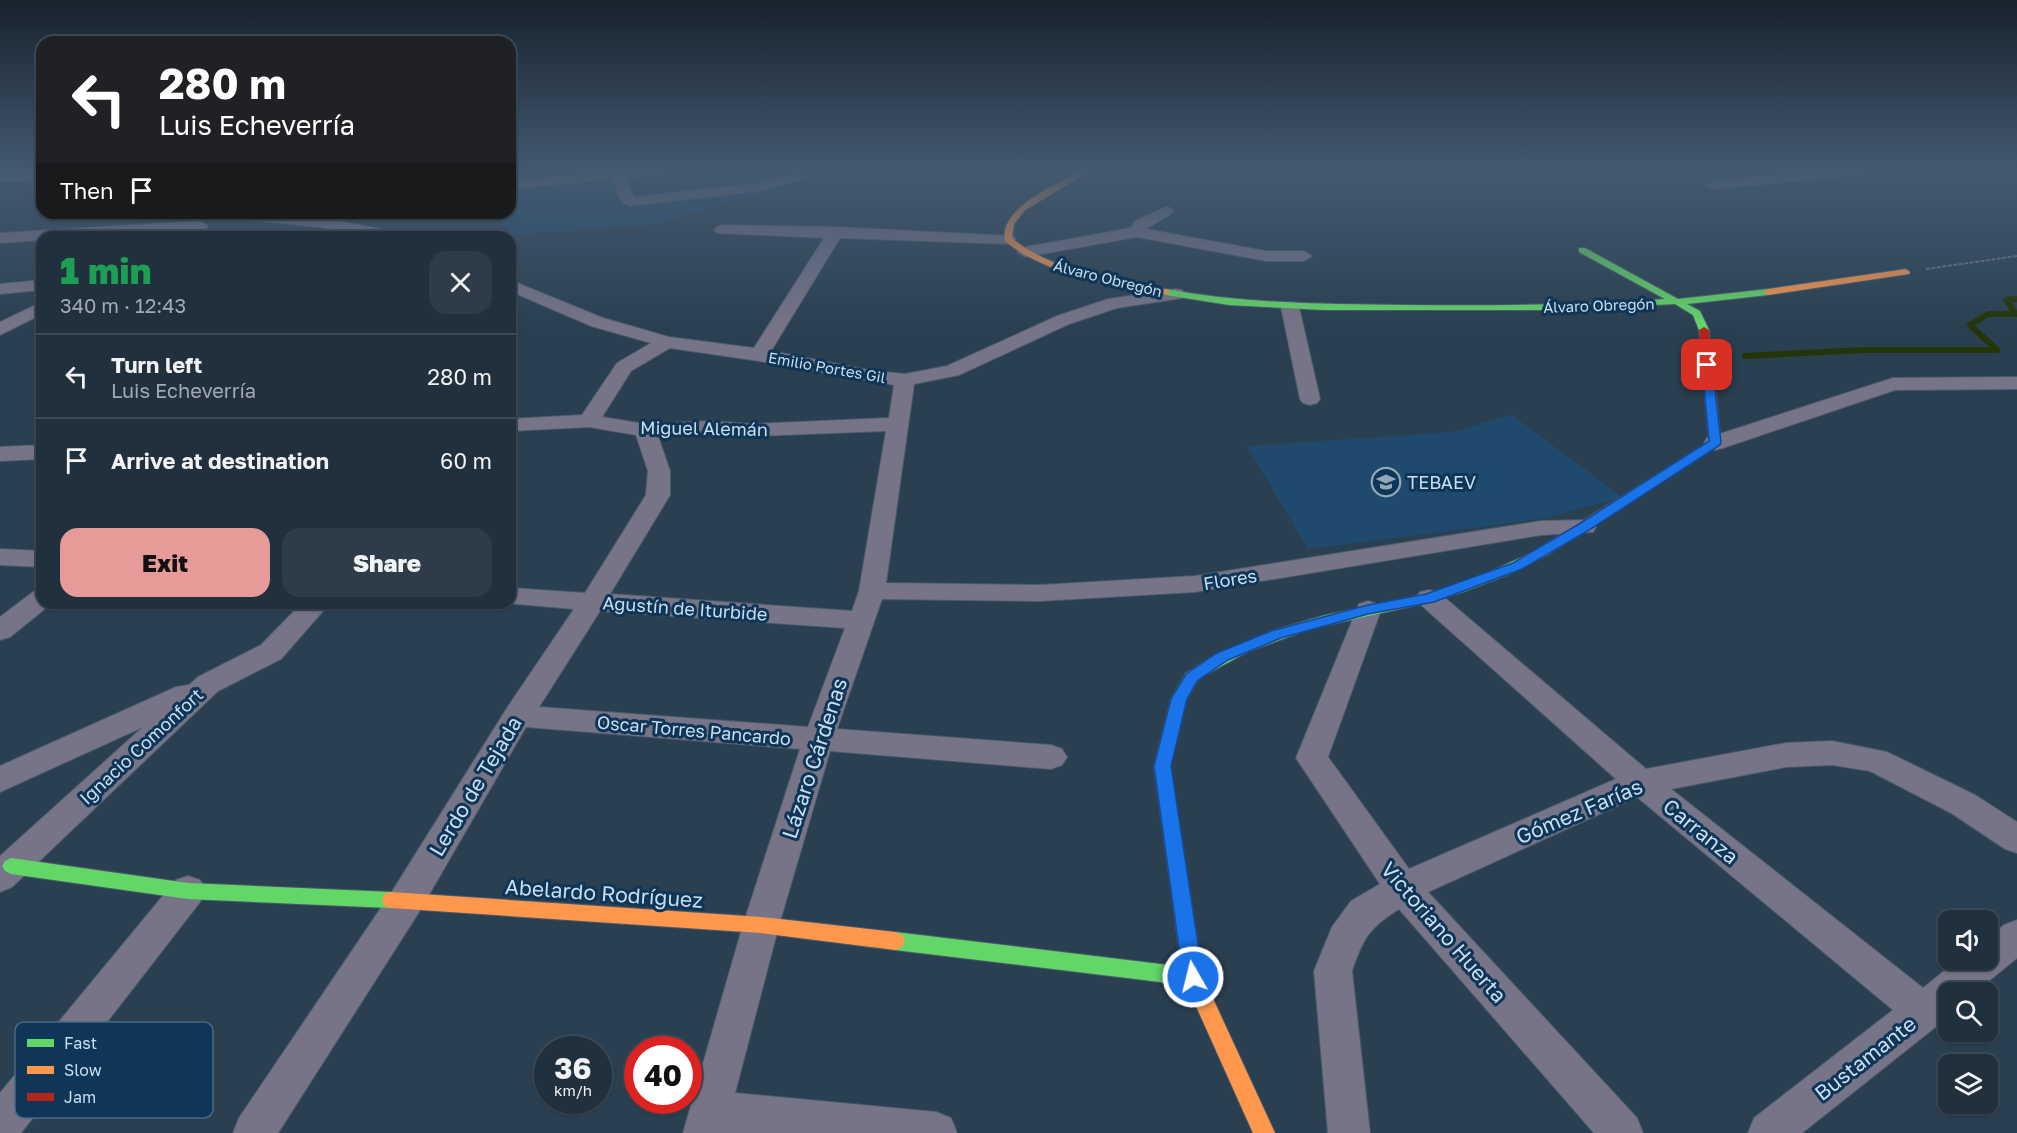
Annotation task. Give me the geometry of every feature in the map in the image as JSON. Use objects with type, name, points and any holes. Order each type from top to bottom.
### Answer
[{"type":"street","points":[[190,231],[206,223]]},
{"type":"street","points":[[303,231],[317,223]]},
{"type":"street","points":[[323,223],[365,231]]},
{"type":"street","points":[[722,230],[1008,239],[1011,223]]},
{"type":"street","points":[[1137,232],[1142,223]]},
{"type":"street","points":[[117,231],[200,226]]},
{"type":"street","points":[[759,355],[836,232]]},
{"type":"street","points":[[1025,252],[1137,232],[1266,256],[1304,256]]},
{"type":"street","points":[[0,238],[36,236]]},
{"type":"street","name":"Álvaro Obregón","points":[[1008,239],[1025,252],[1053,265],[1176,294],[1290,307],[1520,308],[1676,302],[1718,299],[1906,272]]},
{"type":"street","points":[[1582,250],[1697,313],[1703,324],[1715,442]]},
{"type":"street","points":[[0,289],[36,286]]},
{"type":"street","name":"Emilio Portes Gil","points":[[516,288],[597,322],[668,342],[759,355],[874,377],[905,380],[952,371],[1063,320],[1114,303],[1176,294]]},
{"type":"street","points":[[1290,307],[1310,399]]},
{"type":"street","points":[[0,329],[36,310]]},
{"type":"street","points":[[590,422],[624,367],[668,342]]},
{"type":"street","name":"Lázaro Cárdenas","points":[[706,1123],[761,925],[818,740],[872,591],[905,380]]},
{"type":"street","points":[[1264,1133],[1193,977],[1162,766],[1179,699],[1191,677],[1223,657],[1276,634],[1368,610],[1429,598],[1518,566],[1584,527],[1715,442],[1893,384],[2017,383]]},
{"type":"street","name":"Miguel Alemán","points":[[516,424],[590,422],[645,430],[708,428],[752,430],[898,424]]},
{"type":"street","name":"Lerdo de Tejada","points":[[254,1133],[406,901],[518,716],[658,495],[659,471],[645,430]]},
{"type":"street","points":[[0,454],[36,452]]},
{"type":"street","name":"Flores","points":[[872,591],[1040,593],[1195,584],[1541,528],[1584,527]]},
{"type":"street","points":[[0,557],[36,559]]},
{"type":"street","name":"Agustín de Iturbide","points":[[516,596],[860,620]]},
{"type":"street","name":"Carranza","points":[[1429,598],[1640,782],[1924,1012]]},
{"type":"street","points":[[0,631],[36,603]]},
{"type":"street","name":"Ignacio Comonfort","points":[[5,871],[208,684],[272,652],[311,609]]},
{"type":"street","name":"Victoriano Huerta","points":[[1368,610],[1312,758],[1401,888],[1622,1133]]},
{"type":"street","points":[[0,780],[208,684]]},
{"type":"street","name":"Oscar Torres Pancardo","points":[[518,716],[1051,757]]},
{"type":"street","name":"Gómez Farías","points":[[1349,1133],[1333,971],[1345,938],[1364,912],[1401,888],[1640,782],[1786,755],[1832,753],[1876,760],[1963,804],[2017,839]]},
{"type":"street","name":"Abelardo Rodríguez","points":[[5,871],[189,891],[406,901],[761,925],[1193,977]]},
{"type":"street","points":[[84,1022],[189,891]]},
{"type":"street","name":"Bustamante","points":[[1769,1133],[2017,936]]},
{"type":"street","points":[[0,1126],[15,1107]]},
{"type":"street","points":[[706,1123],[936,1133]]},
{"type":"path","points":[[1906,272],[2017,256]]},
{"type":"shaded area","points":[[500,223],[660,223],[516,235],[516,231],[508,231]]},
{"type":"shaded area","name":"TEBAEV","points":[[1512,415],[1622,497],[1542,519],[1308,549],[1247,446],[1451,432]]},
{"type":"waterway","points":[[1745,356],[1864,350],[1997,350],[1970,325],[1988,314],[2016,314],[2006,300],[2017,299]]},
{"type":"traffic: fast","points":[[1582,250],[1697,313],[1704,330]]},
{"type":"traffic: fast","points":[[1166,292],[1260,305],[1419,308],[1638,304],[1768,292]]},
{"type":"traffic: fast","points":[[1202,670],[1242,649],[1283,632],[1326,620],[1444,594],[1503,572],[1544,551]]},
{"type":"traffic: fast","points":[[11,866],[188,891],[391,900]]},
{"type":"traffic: fast","points":[[895,941],[1193,977]]},
{"type":"traffic: slow","points":[[1011,223],[1008,239],[1021,250],[1038,259],[1082,274],[1166,292]]},
{"type":"traffic: slow","points":[[1768,292],[1906,272]]},
{"type":"traffic: slow","points":[[1202,670],[1191,677],[1179,699],[1162,766],[1193,977],[1264,1133]]},
{"type":"traffic: slow","points":[[391,900],[761,925],[895,941]]},
{"type":"traffic: jam","points":[[1544,551],[1715,443],[1704,330]]},
{"type":"place","name":"TEBAEV","points":[[1386,482]]},
{"type":"route","points":[[1193,977],[1162,766],[1179,699],[1191,677],[1223,657],[1276,634],[1368,610],[1429,598],[1518,566],[1584,527],[1715,442],[1707,365]]}]
